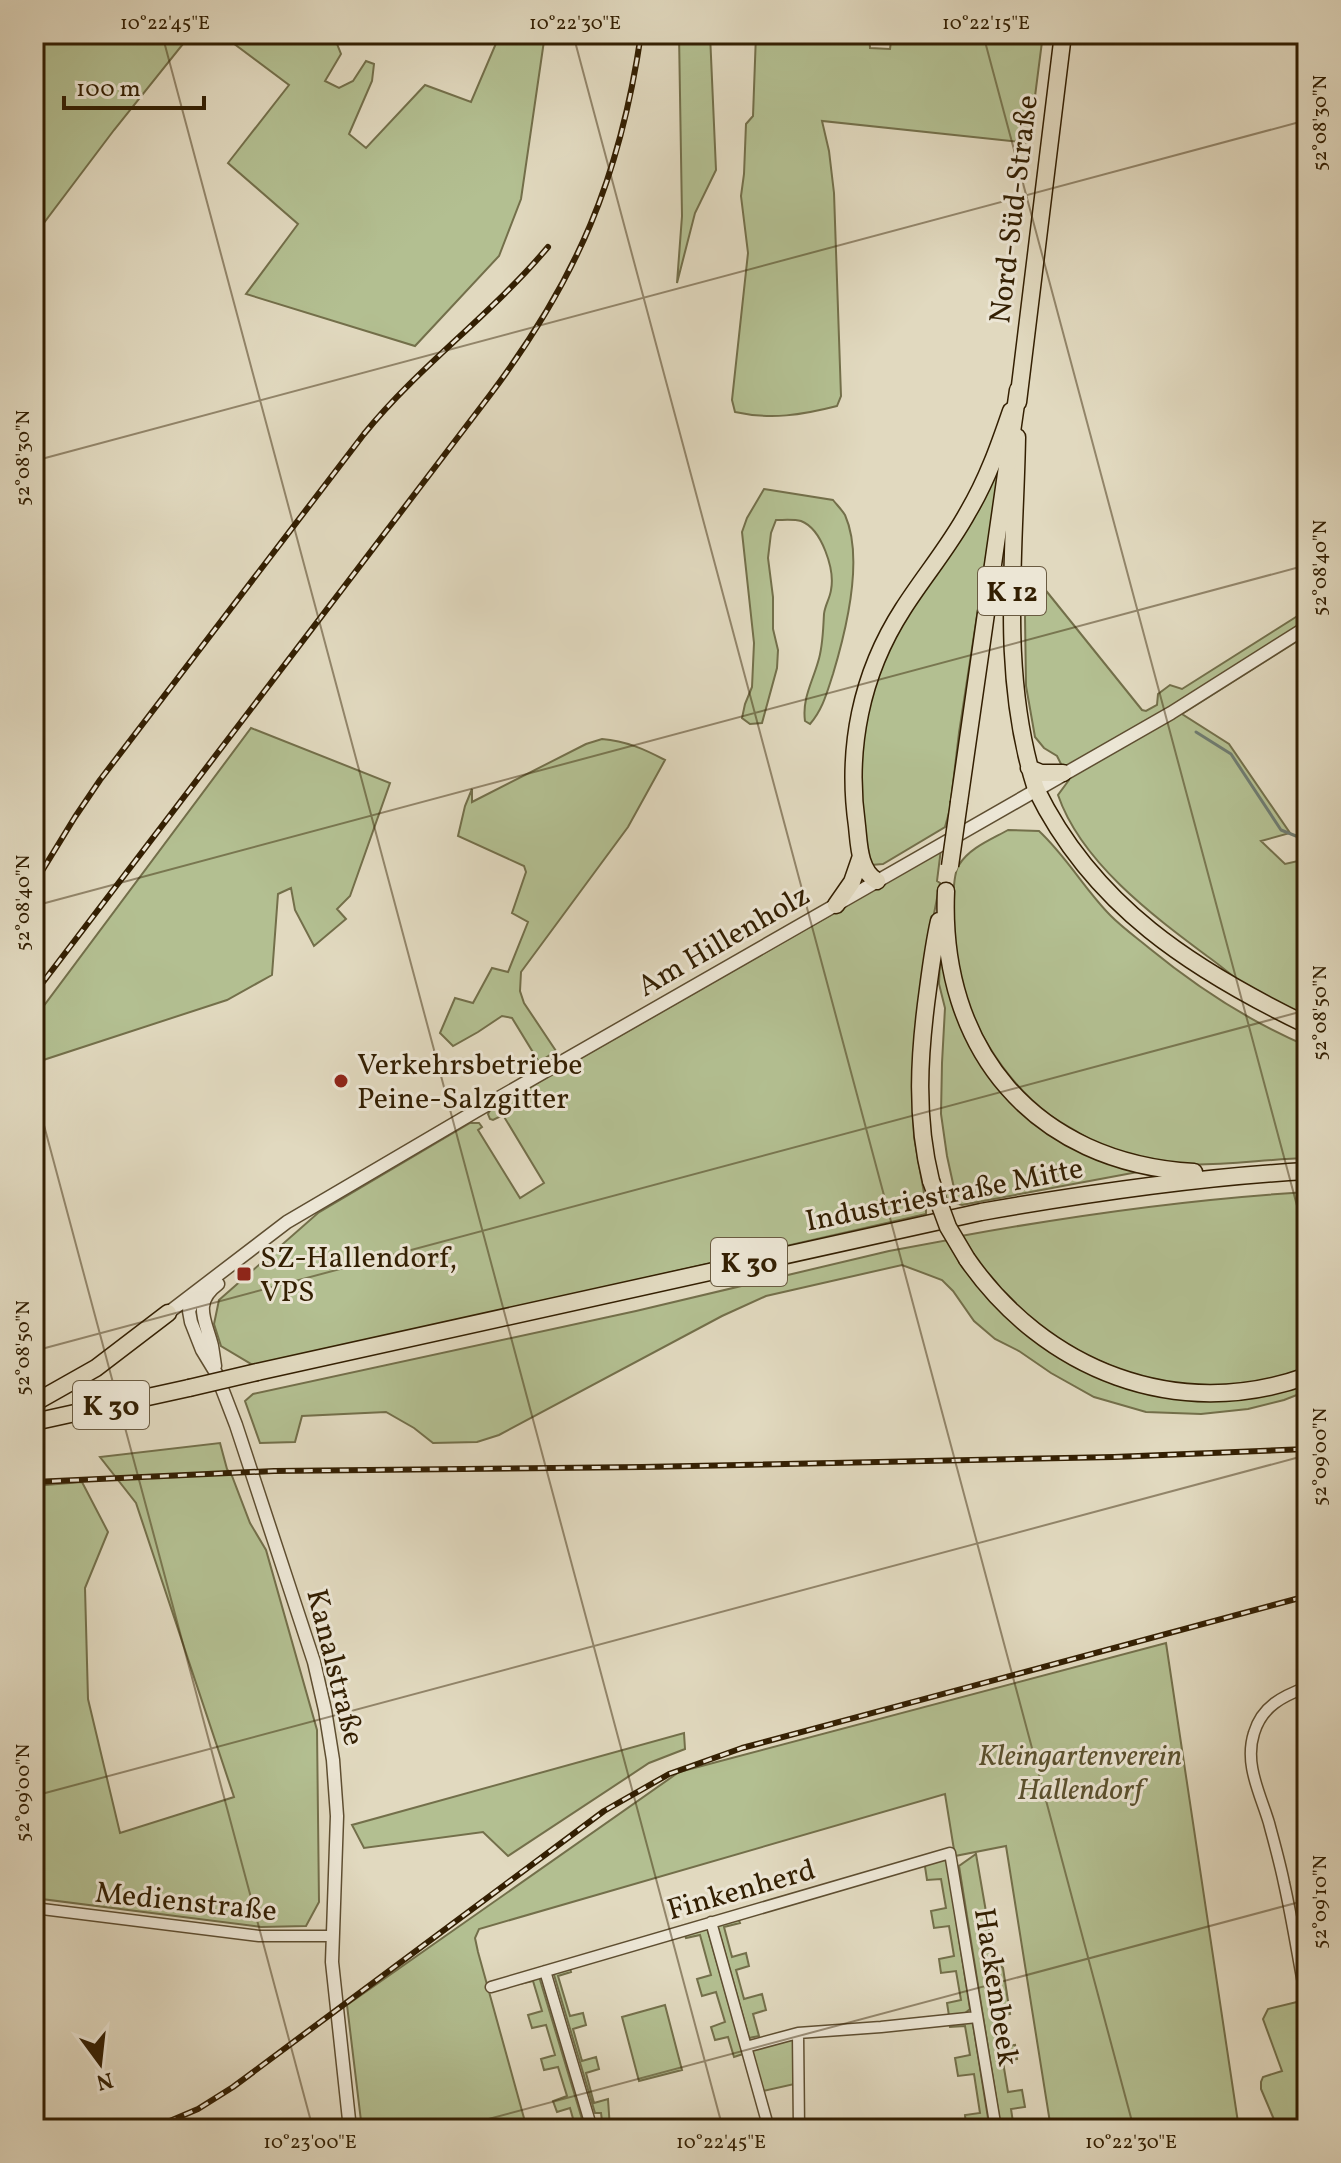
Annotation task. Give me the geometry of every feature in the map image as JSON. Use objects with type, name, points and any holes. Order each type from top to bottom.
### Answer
[{"type":"main road","name":"Nord-Süd-Straße","points":[[1018,390],[1063,34]]},
{"type":"main road","name":"K 12","points":[[1018,390],[1013,667],[1018,712],[1036,789]]},
{"type":"main road","name":"K 12","points":[[877,881],[870,877],[861,856],[852,774],[858,716],[868,680],[895,623],[957,532],[980,491],[1018,390]]},
{"type":"main road","points":[[1018,390],[921,1047],[920,1119],[931,1181],[948,1227],[990,1290],[1032,1330],[1063,1352],[1116,1377],[1152,1387],[1208,1393],[1264,1388],[1307,1376]]},
{"type":"main road","points":[[1029,768],[1041,773],[1063,773]]},
{"type":"main road","points":[[1036,789],[1075,854],[1125,911],[1171,947],[1225,982],[1307,1025]]},
{"type":"main road","points":[[836,905],[852,882],[861,856]]},
{"type":"main road","points":[[946,891],[950,968],[965,1018],[992,1067],[1030,1110],[1074,1141],[1128,1163],[1174,1171],[1246,1175]]},
{"type":"main road","name":"Industriestraße Mitte","points":[[34,1422],[981,1212],[1171,1182],[1307,1171]]},
{"type":"main road","points":[[34,1403],[96,1368],[168,1313]]},
{"type":"street","name":"Am Hillenholz","points":[[168,1313],[287,1222],[1171,713],[1307,627]]},
{"type":"street","name":"Am Hillenholz","points":[[203,1320],[205,1296],[209,1290],[270,1244],[302,1215]]},
{"type":"street","points":[[189,1311],[198,1289]]},
{"type":"street","points":[[168,1313],[189,1311],[203,1320]]},
{"type":"street","name":"Kanalstraße","points":[[189,1311],[195,1335],[216,1373],[236,1425],[314,1662],[325,1710],[337,1816],[333,1981],[350,2129]]},
{"type":"street","name":"Kanalstraße","points":[[203,1320],[212,1345],[216,1373]]},
{"type":"street","points":[[1307,1687],[1277,1700],[1261,1717],[1254,1731],[1250,1763],[1284,1883],[1307,2004]]},
{"type":"street","name":"Finkenherd","points":[[491,1987],[950,1853]]},
{"type":"street","name":"Hackenbeek","points":[[950,1853],[995,2128]]},
{"type":"street","name":"Medienstraße","points":[[34,1908],[259,1936],[333,1936]]},
{"type":"street","points":[[711,1922],[769,2129]]},
{"type":"street","points":[[545,1971],[592,2129]]},
{"type":"street","points":[[746,2047],[798,2033],[977,2017]]},
{"type":"street","points":[[798,2033],[799,2129]]},
{"type":"street","points":[[979,2129],[995,2128]]},
{"type":"green space","points":[[34,34],[191,34],[34,236]]},
{"type":"green space","points":[[227,34],[333,34],[341,54],[325,81],[339,88],[353,81],[366,61],[374,64],[372,81],[349,134],[366,148],[425,85],[471,102],[500,34],[545,34],[521,199],[499,256],[415,346],[246,294],[298,224],[228,163],[289,85],[225,37]]},
{"type":"green space","points":[[679,34],[710,34],[716,170],[695,213],[677,283],[682,216]]},
{"type":"green space","points":[[756,34],[869,34],[870,48],[890,49],[892,34],[1043,34],[1029,143],[822,121],[834,193],[841,396],[837,406],[786,415],[761,416],[735,412],[732,400],[748,253],[741,196],[746,124],[753,116]]},
{"type":"green space","points":[[997,467],[999,472],[945,827],[883,864],[871,865],[865,835],[858,750],[881,657]]},
{"type":"green space","points":[[764,489],[833,500],[845,515],[850,532],[853,573],[848,616],[827,694],[810,724],[805,721],[805,705],[820,656],[824,614],[832,582],[829,561],[821,541],[808,525],[795,520],[776,520],[771,533],[768,558],[773,629],[778,650],[777,668],[762,723],[750,724],[742,718],[752,687],[754,643],[742,532]]},
{"type":"green space","points":[[1031,572],[1142,710],[1146,711],[1157,705],[1158,694],[1170,685],[1182,689],[1307,610],[1307,635],[1182,714],[1229,744],[1290,833],[1261,841],[1285,864],[1307,859],[1307,1018],[1251,989],[1186,940],[1120,885],[1083,843],[1058,795],[1069,780],[1057,756],[1044,748],[1035,737],[1026,686],[1025,617]]},
{"type":"green space","points":[[251,728],[390,783],[350,896],[337,909],[346,919],[314,946],[295,910],[291,888],[278,894],[272,975],[227,1000],[34,1063],[34,1019]]},
{"type":"green space","points":[[602,739],[635,746],[665,760],[628,827],[521,972],[520,991],[524,1003],[556,1051],[539,1062],[512,1018],[502,1016],[453,1046],[440,1033],[455,998],[473,1003],[492,968],[508,972],[528,922],[512,913],[526,872],[524,866],[458,836],[472,789],[472,802],[586,744]]},
{"type":"green space","points":[[1008,830],[1039,831],[1125,929],[1225,1003],[1307,1046],[1307,1158],[1182,1164],[1133,1157],[1108,1149],[1059,1121],[1017,1084],[989,1047],[968,1005],[956,962],[953,912],[954,885],[963,859]]},
{"type":"green space","points":[[941,849],[937,881],[940,883],[932,924],[913,1105],[914,1137],[926,1214],[256,1367],[221,1346],[214,1324],[219,1300],[318,1213],[470,1123],[479,1123],[482,1127],[478,1130],[520,1198],[544,1183],[503,1115],[490,1119],[490,1110]]},
{"type":"green space","points":[[941,934],[942,952],[1013,1100],[1143,1171],[962,1205],[948,1201],[941,1190],[954,1188],[941,1114],[945,1008],[939,984]]},
{"type":"green space","points":[[1307,1192],[1307,1369],[1262,1382],[1209,1386],[1169,1383],[1132,1375],[1060,1344],[987,1280],[961,1236],[1134,1209]]},
{"type":"green space","points":[[948,1240],[999,1308],[1155,1393],[1307,1381],[1307,1391],[1248,1409],[1201,1414],[1146,1412],[1094,1397],[995,1339],[974,1321],[942,1280],[902,1265],[766,1296],[722,1316],[499,1435],[477,1442],[433,1443],[386,1412],[302,1416],[295,1442],[260,1443],[245,1401],[253,1394]]},
{"type":"green space","points":[[220,1443],[227,1469],[250,1523],[266,1550],[317,1730],[319,1902],[306,1926],[261,1927],[34,1898],[34,1486],[82,1482],[108,1532],[85,1588],[88,1699],[120,1833],[234,1797],[136,1503],[100,1457]]},
{"type":"green space","name":"Kleingartenverein Hallendorf","points":[[1166,1643],[1239,2129],[1051,2129],[1006,1846],[955,1856],[945,1794],[479,1929],[475,1938],[478,1952],[527,2129],[362,2129],[347,2005],[679,1772]]},
{"type":"green space","points":[[684,1733],[685,1749],[649,1763],[508,1856],[483,1832],[364,1848],[352,1825]]},
{"type":"green space","points":[[946,1854],[970,2009],[964,2014],[949,2016],[947,2003],[961,2000],[956,1971],[941,1973],[939,1959],[954,1956],[949,1926],[934,1928],[931,1911],[946,1908],[941,1879],[927,1880],[924,1860]]},
{"type":"green space","points":[[976,1854],[994,1958],[1003,1968],[1010,2014],[996,2017],[1001,2047],[1015,2045],[1017,2059],[1003,2062],[1008,2092],[1022,2090],[1025,2107],[1011,2109],[1014,2129],[1001,2129],[959,1866]]},
{"type":"green space","points":[[737,1915],[740,1923],[724,1927],[732,1957],[746,1953],[749,1966],[736,1970],[744,1999],[762,1994],[766,2010],[753,2014],[759,2036],[749,2038],[716,1921]]},
{"type":"green space","points":[[706,1924],[743,2054],[734,2057],[728,2037],[715,2040],[711,2027],[725,2022],[716,1992],[702,1996],[697,1979],[711,1975],[700,1935],[686,1938],[683,1930]]},
{"type":"green space","points":[[569,1964],[571,1972],[558,1976],[570,2016],[583,2013],[586,2025],[573,2029],[582,2061],[596,2057],[599,2069],[586,2073],[594,2103],[608,2099],[610,2129],[603,2129],[601,2113],[595,2113],[552,1968]]},
{"type":"green space","points":[[538,1973],[585,2129],[576,2129],[570,2108],[557,2112],[553,2101],[567,2096],[558,2067],[544,2070],[541,2059],[555,2055],[546,2025],[532,2028],[528,2015],[542,2011],[533,1981],[519,1984],[517,1979]]},
{"type":"green space","points":[[1301,2001],[1307,2034],[1305,2129],[1278,2129],[1261,2082],[1263,2077],[1282,2071],[1263,2019],[1268,2009]]},
{"type":"green space","points":[[665,2005],[682,2070],[639,2081],[622,2017]]},
{"type":"green space","points":[[972,2018],[988,2118],[984,2122],[966,2125],[965,2115],[980,2113],[974,2074],[958,2076],[955,2058],[970,2055],[965,2026],[950,2027],[949,2020]]},
{"type":"green space","points":[[798,2033],[799,2083],[759,2092],[746,2047]]},
{"type":"waterway","points":[[1196,732],[1231,754],[1281,830],[1307,838]]},
{"type":"railway","points":[[478,42],[479,34]]},
{"type":"railway","points":[[34,994],[521,352],[570,268],[607,181],[621,135],[641,34]]},
{"type":"railway","points":[[34,884],[100,780],[364,434],[385,409],[548,247]]},
{"type":"railway","points":[[34,1482],[274,1471],[1114,1457],[1307,1449]]},
{"type":"railway","points":[[151,2129],[198,2109],[233,2087],[604,1811],[669,1774],[742,1748],[1307,1596]]},
{"type":"place","name":"Verkehrsbetriebe Peine-Salzgitter","points":[[341,1081]]},
{"type":"place","name":"SZ-Hallendorf, VPS","points":[[244,1274]]}]
